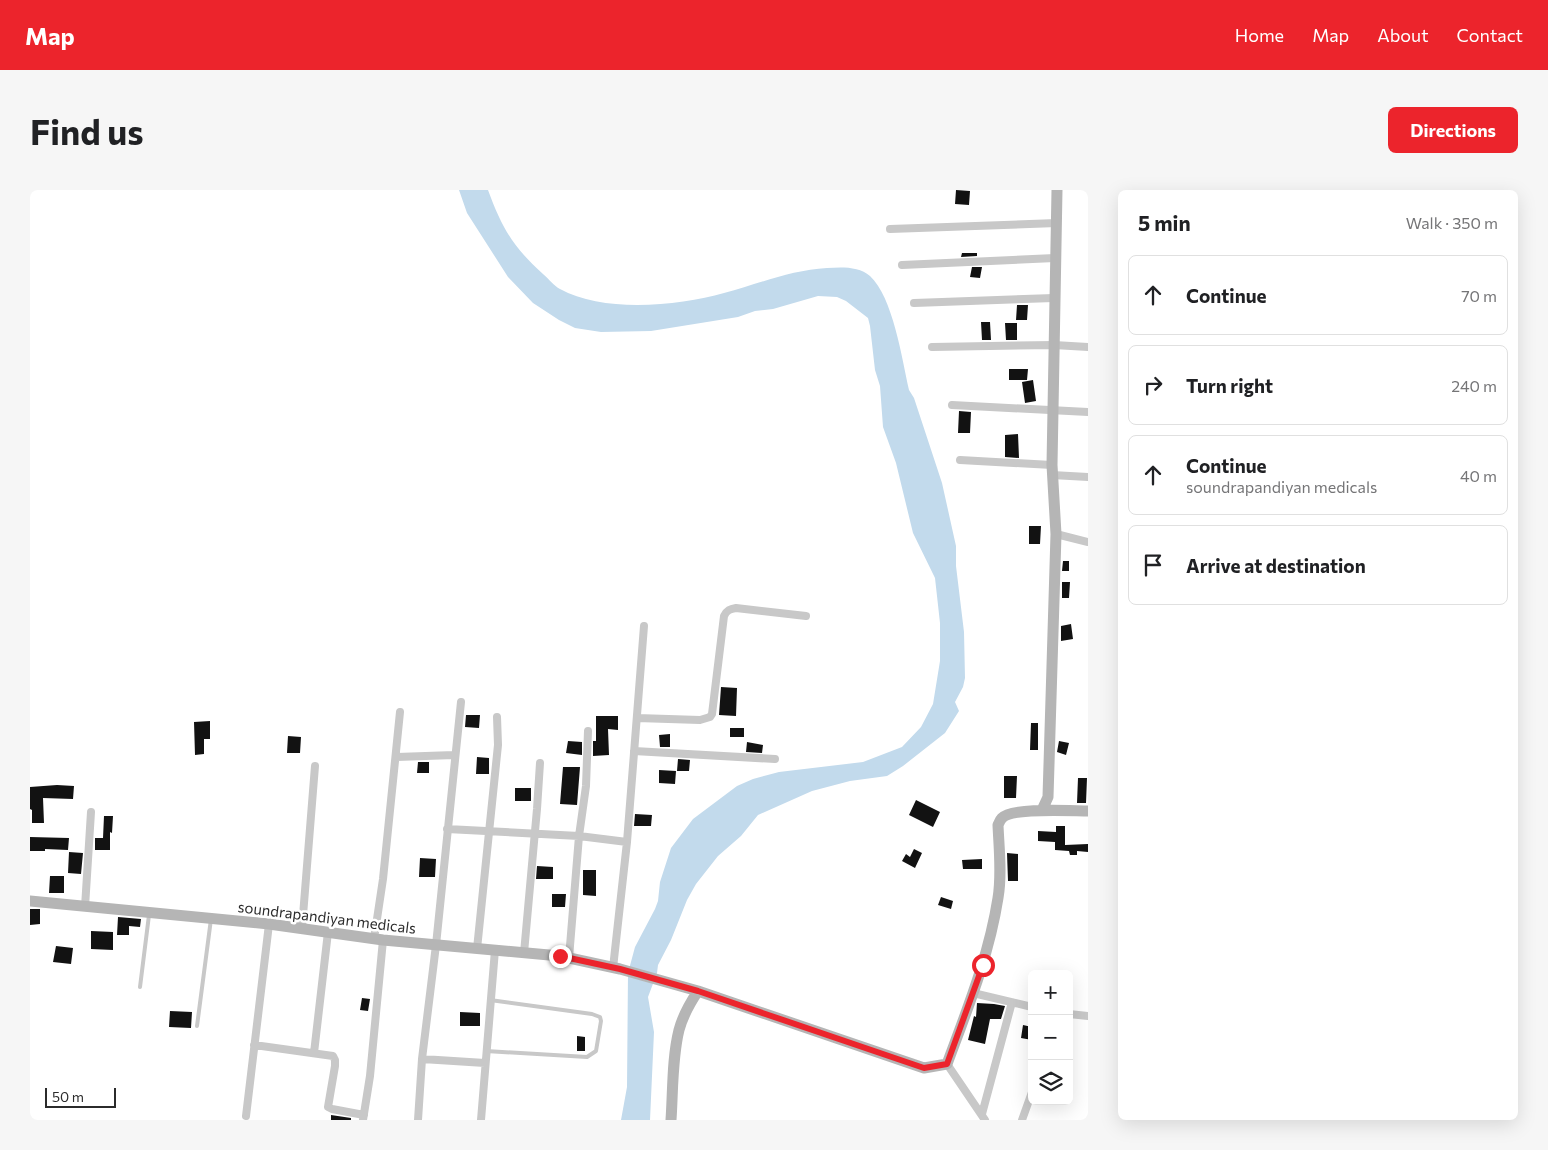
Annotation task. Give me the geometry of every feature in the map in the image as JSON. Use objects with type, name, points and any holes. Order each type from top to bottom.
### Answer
[{"type":"main road","points":[[1042,810],[1048,797],[1056,534],[1052,470],[1052,411],[1057,190]]},
{"type":"main road","points":[[947,1064],[983,965],[998,897],[1000,874],[998,825],[1002,818],[1009,814],[1042,810],[1088,811]]},
{"type":"main road","name":"soundrapandiyan medicals","points":[[30,902],[269,924],[378,940],[569,958],[616,968],[698,991],[924,1068],[947,1064]]},
{"type":"main road","points":[[671,1120],[679,1030],[688,1007],[698,991]]},
{"type":"street","points":[[890,229],[1057,223]]},
{"type":"street","points":[[902,265],[1055,258]]},
{"type":"street","points":[[914,303],[1054,298]]},
{"type":"street","points":[[932,347],[1054,345],[1088,347]]},
{"type":"street","points":[[952,405],[1088,412]]},
{"type":"street","points":[[960,460],[1052,470],[1088,477]]},
{"type":"street","points":[[1056,534],[1088,542]]},
{"type":"street","points":[[637,718],[700,720],[710,717],[712,714],[724,616],[730,609],[736,608],[806,616]]},
{"type":"street","points":[[616,968],[644,626]]},
{"type":"street","points":[[418,1120],[422,1059],[436,945],[460,702]]},
{"type":"street","points":[[254,1045],[333,1056],[335,1060],[328,1107],[364,1118],[370,1076],[382,879],[397,757],[400,712]]},
{"type":"street","points":[[477,949],[498,745],[496,717]]},
{"type":"street","points":[[569,958],[579,836],[586,786],[588,731]]},
{"type":"street","points":[[634,751],[775,759]]},
{"type":"street","points":[[397,757],[454,755]]},
{"type":"street","points":[[524,953],[540,763]]},
{"type":"street","points":[[302,928],[315,766]]},
{"type":"street","points":[[85,907],[91,812]]},
{"type":"street","points":[[447,829],[579,836],[627,842]]},
{"type":"street","points":[[246,1116],[269,924]]},
{"type":"street","points":[[314,1053],[328,932]]},
{"type":"street","points":[[481,1120],[495,950]]},
{"type":"street","points":[[973,993],[1028,1006]]},
{"type":"street","points":[[984,1117],[1012,1002]]},
{"type":"street","points":[[1073,1014],[1088,1016]]},
{"type":"street","points":[[422,1059],[485,1063]]},
{"type":"street","points":[[947,1064],[984,1117]]},
{"type":"street","points":[[1022,1120],[1028,1103]]},
{"type":"lane","points":[[140,987],[149,912]]},
{"type":"lane","points":[[197,1026],[211,918]]},
{"type":"lane","points":[[486,1051],[587,1057],[596,1051],[601,1021],[600,1017],[592,1014],[490,1000]]},
{"type":"water","points":[[459,190],[488,190],[504,226],[524,255],[560,289],[578,297],[597,302],[641,305],[706,298],[788,274],[814,269],[844,267],[861,270],[866,273],[878,286],[891,313],[909,390],[914,398],[942,483],[956,546],[956,566],[964,632],[965,678],[963,687],[955,702],[959,711],[945,733],[887,776],[850,781],[812,791],[758,815],[741,836],[718,856],[696,884],[658,965],[648,997],[654,1032],[650,1120],[621,1120],[627,1087],[628,973],[635,947],[658,901],[660,882],[671,848],[693,819],[737,786],[753,779],[779,772],[863,762],[902,747],[921,727],[933,704],[940,661],[940,623],[935,578],[913,533],[896,463],[883,427],[880,386],[875,370],[868,318],[846,301],[837,297],[818,296],[738,317],[651,331],[601,332],[575,328],[533,303],[508,277],[467,213]]},
{"type":"building","points":[[956,190],[970,191],[969,205],[955,204]]},
{"type":"building","points":[[962,253],[977,253],[977,256],[961,257]]},
{"type":"building","points":[[972,267],[982,267],[980,278],[970,277]]},
{"type":"building","points":[[1017,305],[1028,305],[1027,320],[1016,320]]},
{"type":"building","points":[[981,322],[990,322],[991,340],[982,340]]},
{"type":"building","points":[[1005,323],[1017,323],[1017,340],[1006,340]]},
{"type":"building","points":[[1009,369],[1028,369],[1027,380],[1009,380]]},
{"type":"building","points":[[1033,380],[1036,401],[1025,403],[1022,382]]},
{"type":"building","points":[[959,411],[971,412],[970,433],[958,433]]},
{"type":"building","points":[[1018,434],[1019,458],[1005,457],[1005,435]]},
{"type":"building","points":[[1029,526],[1041,526],[1040,544],[1029,544]]},
{"type":"building","points":[[1063,561],[1069,561],[1069,571],[1062,571]]},
{"type":"building","points":[[1062,582],[1070,582],[1069,598],[1062,598]]},
{"type":"building","points":[[1071,624],[1073,639],[1061,641],[1061,626]]},
{"type":"building","points":[[721,687],[737,688],[736,716],[719,715]]},
{"type":"building","points":[[466,715],[480,715],[479,728],[465,727]]},
{"type":"building","points":[[596,716],[618,716],[618,730],[608,729],[609,755],[593,756],[593,741],[596,741]]},
{"type":"building","points":[[210,721],[210,739],[204,739],[204,754],[195,755],[194,722]]},
{"type":"building","points":[[1031,723],[1038,723],[1038,750],[1030,750]]},
{"type":"building","points":[[730,728],[744,728],[744,737],[730,737]]},
{"type":"building","points":[[670,734],[670,747],[660,747],[659,735]]},
{"type":"building","points":[[288,736],[301,737],[300,753],[287,753]]},
{"type":"building","points":[[568,741],[582,742],[582,755],[566,753]]},
{"type":"building","points":[[1059,741],[1069,743],[1066,755],[1057,752]]},
{"type":"building","points":[[747,742],[763,745],[762,753],[746,752]]},
{"type":"building","points":[[477,757],[489,758],[489,774],[476,774]]},
{"type":"building","points":[[678,759],[690,760],[689,771],[677,771]]},
{"type":"building","points":[[418,762],[429,762],[429,773],[417,773]]},
{"type":"building","points":[[563,767],[580,767],[577,805],[560,804]]},
{"type":"building","points":[[659,770],[676,771],[675,784],[659,783]]},
{"type":"building","points":[[1004,776],[1017,776],[1016,798],[1004,798]]},
{"type":"building","points":[[1078,778],[1087,778],[1086,803],[1077,803]]},
{"type":"building","points":[[74,786],[73,799],[43,798],[44,823],[32,823],[30,787]]},
{"type":"building","points":[[515,788],[531,788],[531,801],[515,801]]},
{"type":"building","points":[[916,800],[940,812],[933,827],[909,815]]},
{"type":"building","points":[[635,814],[652,815],[651,826],[634,826]]},
{"type":"building","points":[[104,816],[113,816],[112,833],[110,832],[110,850],[95,850],[95,838],[103,838]]},
{"type":"building","points":[[1056,826],[1065,826],[1065,845],[1088,844],[1088,852],[1077,851],[1077,855],[1070,855],[1069,851],[1055,850],[1055,842],[1038,841],[1038,831],[1056,832]]},
{"type":"building","points":[[30,837],[69,838],[68,850],[45,849],[45,851],[30,851]]},
{"type":"building","points":[[914,849],[922,853],[915,868],[902,861],[906,854],[910,857]]},
{"type":"building","points":[[69,852],[83,853],[81,874],[68,873]]},
{"type":"building","points":[[1007,853],[1018,854],[1018,881],[1008,881]]},
{"type":"building","points":[[420,858],[436,859],[435,877],[419,877]]},
{"type":"building","points":[[982,859],[982,869],[963,869],[962,860]]},
{"type":"building","points":[[537,866],[553,867],[553,879],[536,879]]},
{"type":"building","points":[[583,870],[596,870],[596,896],[583,895]]},
{"type":"building","points":[[50,876],[64,876],[64,893],[49,893]]},
{"type":"building","points":[[552,894],[566,894],[565,907],[552,907]]},
{"type":"building","points":[[941,897],[953,901],[951,909],[938,905]]},
{"type":"building","points":[[30,909],[40,909],[40,924],[30,925]]},
{"type":"building","points":[[118,917],[141,919],[140,927],[129,926],[129,935],[117,935]]},
{"type":"building","points":[[91,931],[113,932],[113,950],[91,949]]},
{"type":"building","points":[[56,946],[73,948],[71,964],[53,962]]},
{"type":"building","points":[[362,998],[370,999],[368,1011],[360,1010]]},
{"type":"building","points":[[977,1003],[1005,1006],[1001,1019],[990,1019],[985,1044],[968,1040],[974,1016],[976,1017]]},
{"type":"building","points":[[170,1011],[192,1012],[191,1028],[169,1027]]},
{"type":"building","points":[[460,1012],[480,1013],[480,1026],[460,1026]]},
{"type":"building","points":[[1023,1025],[1028,1026],[1028,1039],[1021,1038]]},
{"type":"building","points":[[577,1036],[585,1037],[585,1051],[577,1051]]},
{"type":"building","points":[[331,1115],[351,1118],[351,1120],[331,1120]]},
{"type":"route","points":[[560,956],[620,969],[698,991],[924,1068],[947,1064],[983,965]]}]
